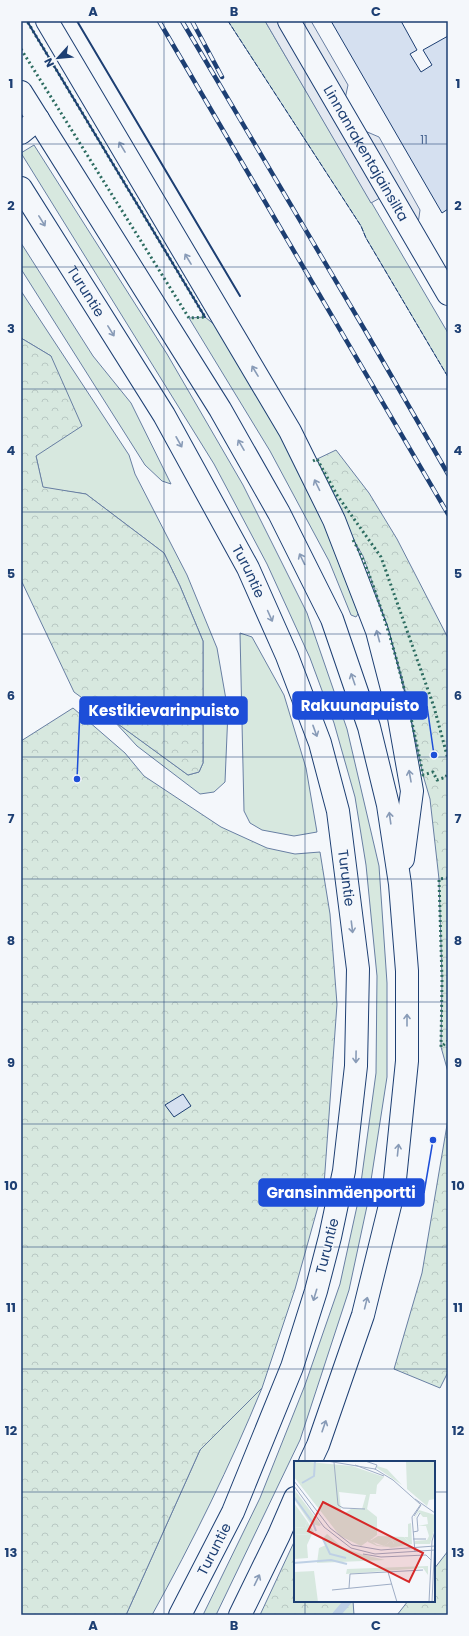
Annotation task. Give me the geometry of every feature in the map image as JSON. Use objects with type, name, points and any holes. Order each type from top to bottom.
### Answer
[{"type":"main road","points":[[47,21],[290,431],[334,520],[377,630],[398,712],[412,791],[400,884]]},
{"type":"main road","name":"Linnanrakentajainsilta","points":[[289,21],[447,288]]},
{"type":"main road","points":[[21,92],[220,409],[279,513],[332,619],[369,727],[388,805],[400,884],[407,971],[407,1061],[394,1189],[363,1315],[318,1444],[310,1461]]},
{"type":"main road","points":[[21,133],[38,119]]},
{"type":"main road","name":"Turuntie","points":[[21,188],[168,422],[248,568],[287,656],[320,743],[338,811],[358,969],[356,1066],[344,1171],[330,1237],[316,1291],[292,1367],[233,1512],[180,1615]]},
{"type":"main road","points":[[240,1615],[294,1500]]},
{"type":"green space","points":[[228,21],[265,21],[448,333],[448,377],[366,238],[361,226]]},
{"type":"green space","points":[[34,145],[167,354],[243,485],[307,613],[347,729],[379,866],[387,983],[387,1077],[367,1206],[349,1290],[300,1440],[216,1615],[203,1615],[260,1498],[305,1385],[340,1284],[359,1197],[376,1073],[377,976],[366,865],[355,797],[334,723],[310,658],[267,564],[214,464],[21,153]]},
{"type":"green space","points":[[21,243],[93,356],[131,403],[171,484],[162,481],[145,465],[21,269]]},
{"type":"green space","points":[[21,291],[129,455],[135,474],[187,575],[217,648],[228,711],[225,782],[214,792],[200,794],[137,746],[114,721],[188,775],[199,772],[203,763],[203,641],[180,586],[164,553],[86,494],[43,488],[36,456],[51,356],[21,338]]},
{"type":"green space","points":[[205,317],[221,330],[256,387],[337,548],[360,611],[356,617],[351,615],[329,561],[270,451],[189,318]]},
{"type":"green space","points":[[21,338],[51,356],[82,426],[36,456],[43,487],[86,494],[164,553],[180,586],[203,641],[203,763],[199,772],[188,775],[74,692],[21,580]]},
{"type":"green space","points":[[336,450],[369,493],[397,539],[448,638],[448,1072],[441,1047],[442,979],[439,879],[430,799],[423,775],[403,681],[387,625],[363,556],[347,529],[313,461]]},
{"type":"green space","points":[[240,633],[252,637],[284,695],[306,768],[317,832],[294,836],[262,830],[250,823],[244,811]]},
{"type":"green space","points":[[73,708],[125,753],[144,776],[221,827],[267,848],[295,854],[320,852],[330,914],[337,1004],[324,1185],[295,1289],[262,1388],[200,1450],[126,1615],[21,1615],[21,741]]},
{"type":"green space","points":[[448,1119],[448,1372],[440,1388],[394,1369],[422,1273]]},
{"type":"green space","points":[[262,1388],[210,1503],[152,1615],[126,1615],[200,1450]]},
{"type":"green space","points":[[294,1542],[294,1602],[353,1602],[354,1615],[260,1615]]},
{"type":"green space","points":[[448,1551],[448,1615],[397,1615],[407,1602],[435,1602],[435,1568]]},
{"type":"shaded area","points":[[265,21],[277,21],[380,198],[371,203]]},
{"type":"shaded area","points":[[300,21],[311,21],[348,85],[345,99]]},
{"type":"shaded area","points":[[365,131],[379,137],[420,210],[418,224]]},
{"type":"building","points":[[331,21],[401,21],[417,50],[410,54],[421,72],[432,65],[423,50],[448,36],[448,209],[442,213]]},
{"type":"building","points":[[183,1094],[191,1106],[174,1117],[165,1105]]},
{"type":"waterway","points":[[336,1615],[347,1602]]},
{"type":"railway","points":[[159,21],[448,514]]},
{"type":"railway","points":[[182,21],[448,474]]},
{"type":"railway","points":[[192,21],[222,77]]},
{"type":"hedge","points":[[21,49],[189,318],[205,317],[27,21]]},
{"type":"hedge","points":[[313,461],[317,459],[337,495],[381,557],[434,707],[448,759]]},
{"type":"hedge","points":[[353,540],[361,554],[370,577],[392,643],[409,708],[423,775],[433,772],[437,780],[446,777],[448,772]]},
{"type":"hedge","points":[[448,878],[439,879],[442,979],[441,1047],[448,1041]]},
{"type":"fence","points":[[228,21],[361,226],[366,238],[448,377]]},
{"type":"wall","points":[[27,21],[205,317]]},
{"type":"wall","points":[[77,21],[240,296]]},
{"type":"place","name":"Rakuunapuisto","points":[[434,755]]},
{"type":"place","name":"Kestikievarinpuisto","points":[[77,779]]},
{"type":"place","name":"Gransinmäenportti","points":[[433,1140]]}]
